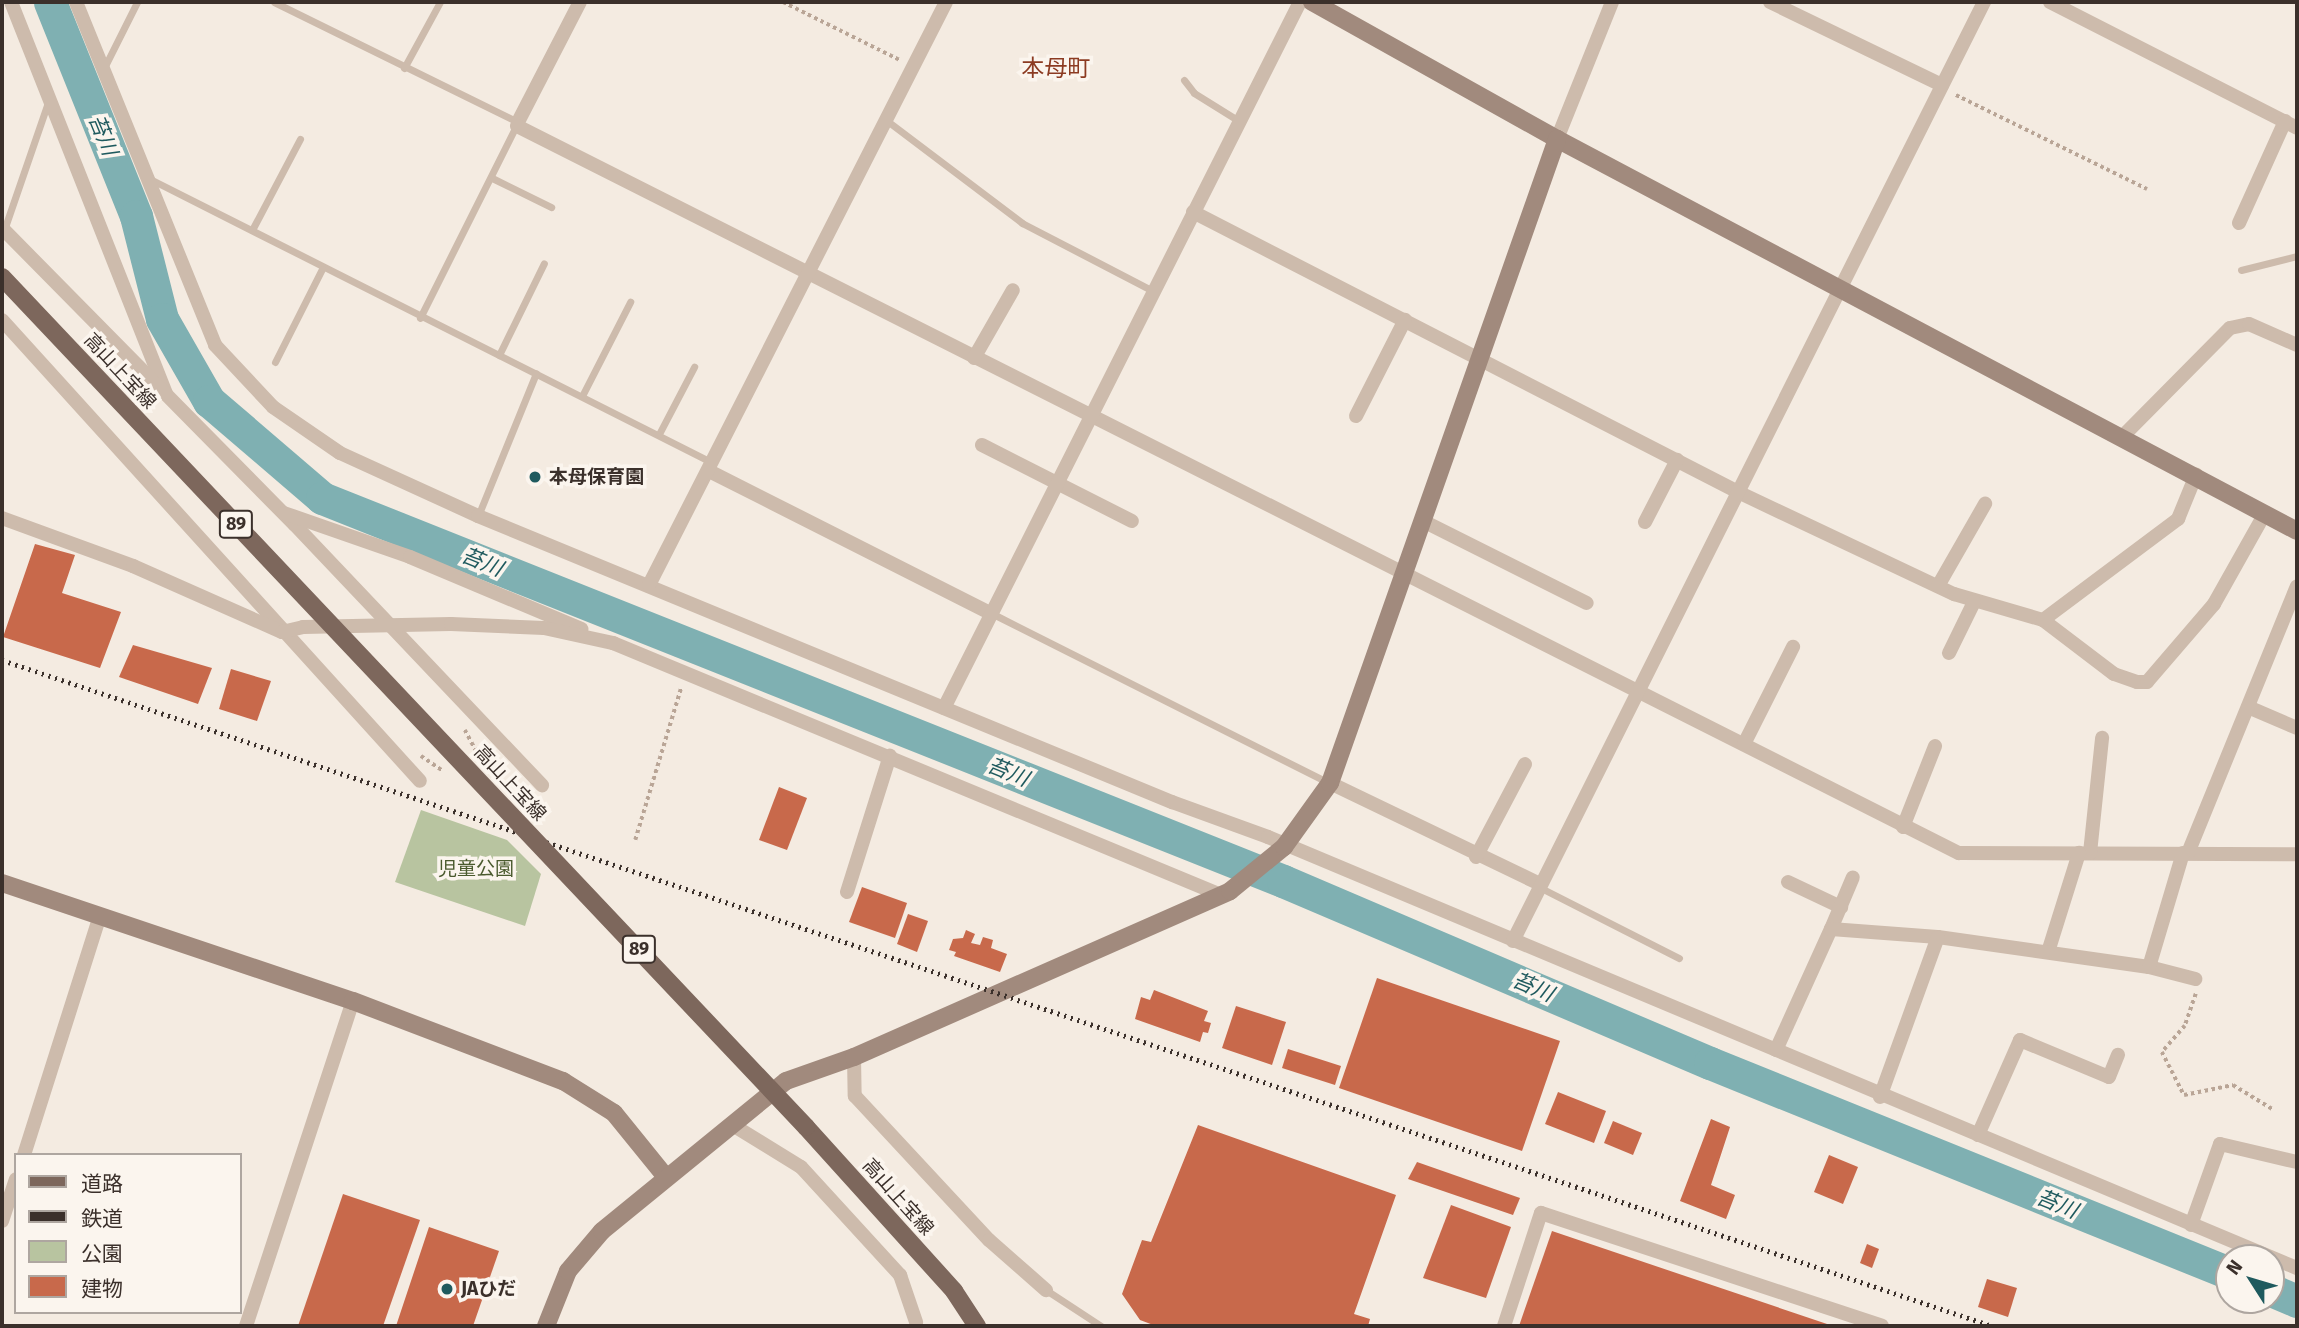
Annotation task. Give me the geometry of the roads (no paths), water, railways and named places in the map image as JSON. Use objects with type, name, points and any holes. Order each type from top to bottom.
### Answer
[{"type":"main road","name":"高山上宝線","points":[[2,277],[806,1127],[954,1291],[977,1326]]},
{"type":"street","points":[[10,2],[168,400]]},
{"type":"street","points":[[76,2],[215,345],[235,368],[316,439],[367,468],[478,516],[1282,849],[1513,941],[1776,1050],[1880,1097],[2297,1268]]},
{"type":"street","points":[[580,2],[518,124],[974,358],[1638,690],[1903,827],[1959,853],[2297,854]]},
{"type":"street","points":[[649,585],[946,2]]},
{"type":"street","points":[[944,708],[1300,2]]},
{"type":"street","points":[[1312,2],[1557,139],[2123,436],[2297,531]]},
{"type":"street","points":[[545,1326],[556,1292],[582,1252],[665,1177],[786,1081],[854,1057],[1226,893],[1282,849],[1330,783],[1557,139],[1612,2]]},
{"type":"street","points":[[1770,2],[1942,86]]},
{"type":"street","points":[[1513,941],[1984,2]]},
{"type":"street","points":[[2050,2],[2291,125],[2239,223]]},
{"type":"street","points":[[1193,212],[1740,493],[1974,602],[2043,620],[2114,674],[2147,682],[2214,604],[2265,513]]},
{"type":"street","points":[[3,233],[279,511],[542,785]]},
{"type":"street","points":[[974,358],[1013,290]]},
{"type":"street","points":[[2,320],[420,782]]},
{"type":"street","points":[[1356,416],[1405,320]]},
{"type":"street","points":[[2123,436],[2230,328],[2249,324],[2297,345]]},
{"type":"street","points":[[982,444],[1132,521]]},
{"type":"street","points":[[1646,522],[1677,460]]},
{"type":"street","points":[[710,467],[992,614]]},
{"type":"street","points":[[2043,620],[2178,519],[2196,475]]},
{"type":"street","points":[[1938,586],[1985,504]]},
{"type":"street","points":[[279,511],[410,557],[685,673],[1226,893]]},
{"type":"street","points":[[2,519],[133,566],[282,632],[386,625],[544,628],[613,643]]},
{"type":"street","points":[[1423,521],[1587,603]]},
{"type":"street","points":[[2149,967],[2186,853],[2297,586]]},
{"type":"street","points":[[1949,653],[1974,602]]},
{"type":"street","points":[[1744,744],[1793,647]]},
{"type":"street","points":[[2248,708],[2297,728]]},
{"type":"street","points":[[2048,952],[2085,853],[2102,738]]},
{"type":"street","points":[[1903,827],[1935,746]]},
{"type":"street","points":[[847,892],[890,756]]},
{"type":"street","points":[[1476,857],[1525,764]]},
{"type":"street","points":[[1330,783],[1539,886]]},
{"type":"street","points":[[1776,1050],[1853,877]]},
{"type":"street","points":[[1788,881],[1841,907]]},
{"type":"street","points":[[2,883],[353,1001],[524,1065],[590,1095],[633,1132],[665,1177]]},
{"type":"street","points":[[25,1153],[100,916]]},
{"type":"street","points":[[1831,929],[1938,937],[2048,952],[2149,967],[2195,979]]},
{"type":"street","points":[[1880,1097],[1938,937]]},
{"type":"street","points":[[243,1318],[353,1001]]},
{"type":"street","points":[[1978,1135],[2020,1040],[2109,1077],[2118,1055]]},
{"type":"street","points":[[854,1057],[855,1097],[989,1240],[1046,1290]]},
{"type":"street","points":[[731,1124],[801,1167],[900,1275],[916,1322]]},
{"type":"street","points":[[2191,1225],[2220,1144],[2297,1162]]},
{"type":"street","points":[[2,1221],[14,1185]]},
{"type":"street","points":[[1504,1326],[1541,1213],[1882,1326]]},
{"type":"lane","points":[[104,69],[137,2]]},
{"type":"lane","points":[[274,2],[518,124],[420,318]]},
{"type":"lane","points":[[404,68],[440,2]]},
{"type":"lane","points":[[1184,80],[1194,93],[1239,121]]},
{"type":"lane","points":[[3,233],[49,99]]},
{"type":"lane","points":[[885,120],[1023,223],[1155,292]]},
{"type":"lane","points":[[252,230],[300,139]]},
{"type":"lane","points":[[147,177],[322,269],[659,434],[710,467]]},
{"type":"lane","points":[[492,178],[551,207]]},
{"type":"lane","points":[[2241,270],[2297,256]]},
{"type":"lane","points":[[499,355],[544,263]]},
{"type":"lane","points":[[275,362],[322,269]]},
{"type":"lane","points":[[582,396],[630,302]]},
{"type":"lane","points":[[659,434],[694,366]]},
{"type":"lane","points":[[478,516],[536,373]]},
{"type":"lane","points":[[992,614],[1330,783]]},
{"type":"lane","points":[[1539,886],[1679,958]]},
{"type":"lane","points":[[1046,1290],[1101,1326]]},
{"type":"waterway","name":"苔川","points":[[50,2],[136,216],[162,319],[209,401],[322,498],[1283,881],[1710,1063],[2215,1267]]},
{"type":"waterway","name":"苔川","points":[[2285,1296],[2297,1301]]},
{"type":"railway","points":[[2,660],[1993,1326]]},
{"type":"place","name":"本母保育園","points":[[535,477]]},
{"type":"place","name":"JAひだ","points":[[447,1289]]},
{"type":"district","name":"本母町","points":[[1056,68]]},
{"type":"park label","name":"児童公園","points":[[476,869]]}]
